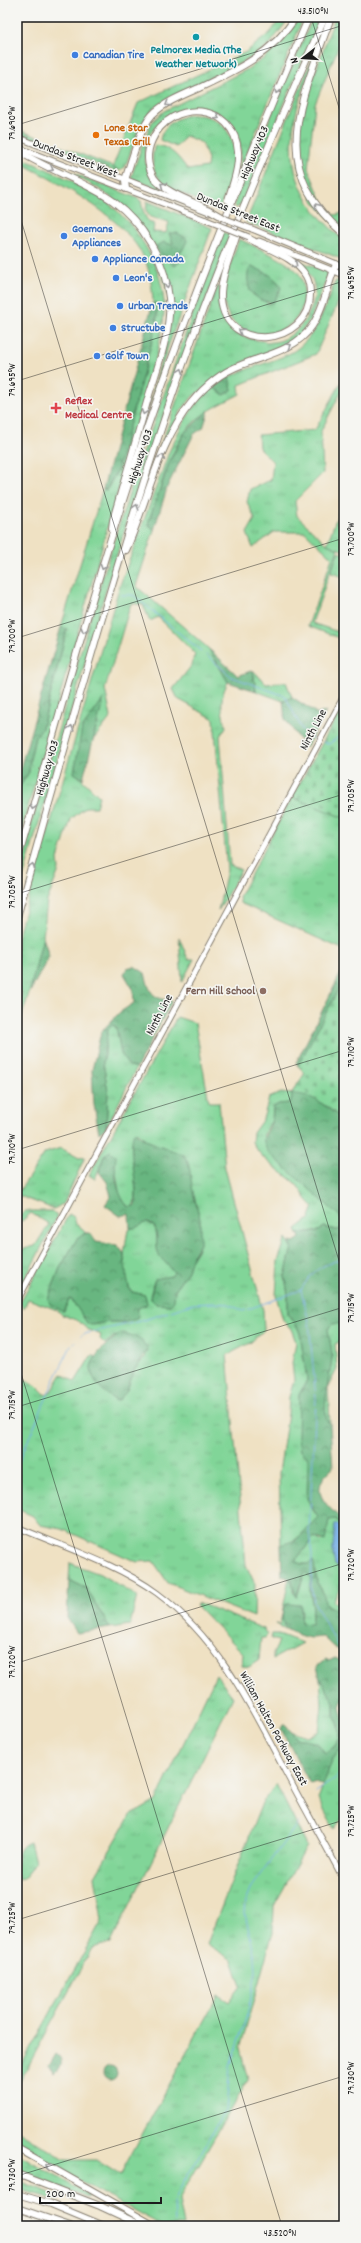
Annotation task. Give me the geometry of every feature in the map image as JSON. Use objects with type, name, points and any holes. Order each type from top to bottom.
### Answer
[{"type":"highway","points":[[126,189],[125,180],[144,128],[151,116],[181,96],[259,57],[274,46],[296,17]]},
{"type":"highway","name":"Highway 403","points":[[17,862],[112,537],[157,398],[220,228],[309,17]]},
{"type":"highway","name":"Highway 403","points":[[17,917],[144,480],[181,372],[241,215],[325,17]]},
{"type":"highway","points":[[331,17],[301,102],[296,127],[296,154],[301,174],[317,206],[344,234]]},
{"type":"highway","points":[[220,228],[238,164],[238,152],[234,133],[227,123],[215,116],[198,111],[181,112],[172,116],[156,131],[147,154],[148,166],[160,184],[209,211],[224,218]]},
{"type":"highway","points":[[17,148],[56,172],[86,185],[119,207],[136,223],[149,241],[159,261],[167,284],[169,316],[157,368],[113,520],[112,537]]},
{"type":"highway","points":[[241,215],[237,235],[223,280],[221,299],[224,312],[236,328],[249,336],[265,338],[289,331],[306,314],[310,301],[310,289],[307,276],[297,266],[284,257],[241,234]]},
{"type":"highway","points":[[117,572],[165,448],[178,422],[190,403],[209,384],[224,374],[240,365],[286,348],[304,336],[312,326],[321,308],[336,264]]},
{"type":"highway","points":[[17,2148],[155,2226]]},
{"type":"highway","points":[[17,2174],[100,2206],[143,2226]]},
{"type":"highway","points":[[17,2194],[51,2204],[104,2226]]},
{"type":"highway","points":[[17,2208],[70,2226]]},
{"type":"main road","name":"Dundas Street West","points":[[17,137],[125,180]]},
{"type":"main road","name":"Dundas Street West","points":[[17,148],[126,189]]},
{"type":"main road","name":"Dundas Street East","points":[[125,180],[209,211]]},
{"type":"main road","name":"Dundas Street East","points":[[126,189],[241,234]]},
{"type":"main road","name":"Dundas Street East","points":[[224,218],[344,267]]},
{"type":"main road","name":"Dundas Street East","points":[[249,238],[344,275]]},
{"type":"main road","name":"Ninth Line","points":[[17,1301],[344,696]]},
{"type":"main road","name":"William Halton Parkway East","points":[[17,1527],[119,1570],[156,1592],[188,1619],[223,1660],[243,1690],[344,1880]]},
{"type":"green space","points":[[281,17],[290,17],[270,44],[255,56],[170,97],[153,108],[139,129],[125,167],[120,171],[114,168],[113,166],[138,103],[246,52],[271,32]]},
{"type":"green space","points":[[300,17],[304,17],[237,177],[241,148],[232,124],[217,113],[199,109],[180,112],[163,121],[150,134],[145,151],[149,172],[154,180],[165,191],[131,178],[143,142],[152,122],[164,111],[246,70],[263,59],[279,45]]},
{"type":"green space","points":[[313,17],[321,17],[242,204],[236,208],[234,206],[237,195]]},
{"type":"green space","points":[[335,17],[344,17],[344,33],[315,104],[308,168],[323,204],[334,215],[344,213],[344,233],[314,202],[299,166],[299,125],[307,95]]},
{"type":"green space","points":[[317,46],[315,58],[303,90],[295,118],[292,138],[293,157],[297,176],[304,193],[314,209],[327,225],[344,240],[344,260],[246,222]]},
{"type":"green space","points":[[188,115],[208,117],[217,121],[225,128],[231,138],[234,148],[233,169],[219,211],[165,185],[155,172],[153,156],[155,145],[170,150],[188,170],[207,167],[208,159],[202,143],[186,136],[176,147],[160,140],[166,127],[178,119]]},
{"type":"green space","points":[[17,129],[113,167],[117,172],[17,133]]},
{"type":"green space","points":[[17,156],[87,189],[110,204],[122,216],[133,228],[151,256],[162,286],[164,316],[156,357],[17,846],[17,791],[29,772],[30,759],[35,737],[42,728],[67,629],[61,627],[103,489],[107,490],[117,471],[156,326],[158,304],[153,302],[147,264],[141,252],[117,223],[85,199],[17,161]]},
{"type":"green space","points":[[60,168],[137,198],[141,201],[146,218],[154,224],[153,232],[166,233],[169,222],[150,217],[146,211],[147,201],[212,228],[169,344],[146,417],[166,342],[170,299],[150,241],[115,200],[96,187]],"holes":[[[169,233],[179,251],[176,252],[181,258],[173,265],[166,257],[173,243]]]},
{"type":"green space","points":[[222,232],[230,235],[141,477],[103,600],[17,899],[17,874],[96,598],[135,475]]},
{"type":"green space","points":[[169,233],[177,233],[186,238],[187,241],[182,251],[176,252],[181,261],[175,266],[159,251],[156,246],[164,242],[172,245],[173,243]]},
{"type":"green space","points":[[239,239],[281,259],[295,269],[300,276],[304,294],[301,311],[291,323],[278,331],[264,334],[249,332],[236,325],[227,312],[224,287],[227,273]],"holes":[[[278,282],[280,292],[269,304],[252,294]]]},
{"type":"green space","points":[[297,260],[329,272],[311,318],[301,333],[286,345],[245,361],[193,396],[181,411],[156,459],[217,287],[220,287],[220,298],[225,317],[237,332],[254,340],[265,341],[266,343],[280,341],[297,330],[303,323],[312,305],[314,296],[312,279],[299,265]]},
{"type":"green space","points":[[252,266],[270,275],[278,282],[281,288],[273,303],[260,300],[250,291],[248,271]]},
{"type":"green space","points":[[342,278],[344,279],[344,298],[340,298],[316,354],[239,385],[240,394],[203,415],[185,432],[168,465],[148,523],[154,530],[136,586],[209,649],[228,682],[222,699],[223,715],[226,727],[220,736],[230,865],[241,870],[218,911],[227,870],[214,719],[178,699],[173,689],[192,665],[195,654],[158,617],[150,621],[143,605],[131,603],[105,689],[111,717],[93,740],[103,700],[74,772],[99,796],[96,807],[86,807],[71,819],[58,859],[59,870],[47,901],[43,937],[29,994],[17,1031],[17,1011],[22,992],[17,992],[17,938],[119,588],[169,452],[182,425],[195,405],[213,387],[224,395],[232,390],[229,377],[284,356],[295,351],[304,343],[317,325],[335,282]]},
{"type":"green space","points":[[153,302],[158,304],[156,326],[117,471],[106,490],[103,489]]},
{"type":"green space","points":[[229,377],[232,390],[224,395],[213,387]]},
{"type":"green space","points":[[344,377],[344,386],[321,431],[323,473],[295,501],[297,516],[327,544],[338,549],[312,623],[344,634],[344,640],[308,626],[332,558],[305,532],[274,532],[253,548],[247,533],[255,519],[247,502],[250,489],[271,480],[273,462],[259,448],[258,435],[315,430]]},
{"type":"green space","points":[[209,410],[203,428],[194,434],[168,485],[154,530],[148,523],[170,461],[185,432]]},
{"type":"green space","points":[[344,497],[344,551],[327,544]]},
{"type":"green space","points":[[338,552],[344,554],[344,577],[331,573]]},
{"type":"green space","points":[[61,627],[67,629],[42,728],[35,737],[30,759],[29,772],[17,791],[17,779]]},
{"type":"green space","points":[[209,649],[238,676],[253,670],[256,691],[228,682]]},
{"type":"green space","points":[[253,670],[266,684],[286,682],[292,697],[283,701],[256,691]]},
{"type":"green space","points":[[292,697],[318,714],[326,711],[306,748],[285,719],[283,701]]},
{"type":"green space","points":[[104,698],[83,779],[74,773],[82,728]]},
{"type":"green space","points":[[344,704],[344,818],[292,797]]},
{"type":"green space","points":[[292,797],[344,818],[344,950],[240,903],[239,897]]},
{"type":"green space","points":[[43,937],[49,956],[29,994]]},
{"type":"green space","points":[[179,937],[188,959],[194,959],[182,982]]},
{"type":"green space","points":[[134,966],[145,973],[152,993],[165,1000],[172,1001],[137,1067],[129,1066],[121,1054],[116,1027],[113,1025],[108,1029],[103,1062],[108,1092],[106,1128],[99,1133],[94,1105],[92,1070],[101,1032],[120,1012],[134,1003],[133,989],[124,974],[127,968]]},
{"type":"green space","points":[[344,967],[344,979],[298,1066],[296,1063]]},
{"type":"green space","points":[[344,979],[344,1120],[320,1102],[299,1094],[291,1094],[305,1073],[298,1066]]},
{"type":"green space","points":[[177,1017],[195,1023],[209,1102],[219,1102],[225,1168],[263,1310],[264,1330],[250,1343],[227,1355],[246,1565],[255,1584],[254,1617],[168,1583],[153,1561],[137,1562],[62,1529],[40,1525],[33,1516],[17,1509],[17,1375],[37,1386],[46,1395],[50,1393],[62,1374],[75,1382],[91,1356],[94,1356],[96,1359],[92,1365],[126,1392],[135,1369],[146,1356],[115,1336],[105,1344],[100,1339],[101,1335],[87,1329],[77,1320],[62,1315],[57,1310],[28,1299],[24,1308],[20,1303],[69,1214],[74,1217],[76,1224],[86,1233],[77,1239],[60,1268],[48,1299],[72,1300],[87,1322],[94,1325],[107,1322],[126,1322],[140,1306],[145,1295],[132,1292],[126,1278],[124,1270],[124,1254],[128,1230],[147,1222],[154,1226],[158,1250],[174,1273],[171,1276],[154,1281],[150,1296],[156,1304],[170,1305],[173,1301],[175,1290],[188,1271],[192,1258],[198,1249],[200,1219],[193,1192],[168,1149],[148,1141],[137,1132],[133,1153],[136,1195],[133,1208],[128,1207],[120,1197],[115,1167],[104,1156],[95,1179],[89,1175]]},
{"type":"green space","points":[[113,1025],[118,1031],[122,1055],[132,1067],[137,1067],[106,1128],[108,1092],[103,1062],[105,1056],[106,1035],[110,1026]]},
{"type":"green space","points":[[281,1093],[291,1094],[292,1097],[290,1103],[279,1104],[273,1107],[272,1120],[263,1136],[297,1176],[342,1218],[344,1228],[337,1230],[324,1227],[319,1231],[298,1233],[296,1229],[309,1219],[314,1207],[295,1183],[266,1160],[252,1142],[253,1133],[263,1119],[269,1098]]},
{"type":"green space","points":[[300,1093],[314,1098],[344,1120],[344,1220],[270,1154],[264,1144],[265,1137],[272,1120],[273,1107],[279,1104],[290,1103],[292,1097],[291,1094]]},
{"type":"green space","points":[[134,1132],[148,1141],[184,1155],[189,1165],[193,1192],[200,1219],[200,1244],[192,1258],[188,1271],[175,1290],[174,1301],[170,1305],[156,1304],[150,1298],[155,1279],[171,1276],[174,1273],[158,1253],[154,1226],[147,1222],[135,1228],[130,1228],[129,1214],[120,1216],[105,1205],[111,1196],[107,1182],[99,1172],[104,1156],[110,1151],[116,1156],[115,1170],[118,1189],[128,1207],[135,1206],[136,1188],[131,1150]]},
{"type":"green space","points":[[61,1148],[79,1158],[85,1157],[64,1203],[54,1209],[17,1195],[17,1189],[20,1190],[45,1153]]},
{"type":"green space","points":[[25,1211],[52,1211],[58,1215],[17,1295],[17,1251],[35,1246],[49,1224],[31,1213],[22,1221],[17,1222],[17,1218]]},
{"type":"green space","points":[[324,1227],[337,1230],[344,1228],[344,1323],[332,1324],[328,1329],[332,1357],[326,1392],[326,1412],[327,1420],[330,1425],[333,1468],[325,1476],[321,1483],[320,1490],[325,1503],[344,1521],[344,1525],[335,1519],[329,1520],[325,1541],[314,1537],[295,1561],[308,1564],[313,1561],[317,1583],[324,1594],[325,1604],[337,1611],[336,1619],[344,1630],[344,1653],[332,1646],[323,1637],[310,1638],[296,1634],[286,1627],[282,1618],[286,1604],[301,1605],[301,1623],[311,1624],[313,1609],[310,1591],[311,1578],[305,1572],[296,1597],[291,1579],[282,1576],[281,1545],[296,1540],[318,1517],[307,1499],[308,1458],[300,1451],[298,1438],[299,1395],[307,1380],[300,1333],[296,1324],[288,1315],[288,1295],[285,1276],[292,1247],[290,1241],[294,1242],[300,1238],[298,1233],[319,1231]]},
{"type":"green space","points":[[86,1233],[90,1233],[96,1242],[117,1245],[123,1252],[129,1288],[132,1292],[145,1295],[147,1303],[146,1305],[138,1308],[137,1319],[126,1322],[107,1322],[91,1325],[87,1323],[72,1300],[69,1299],[64,1312],[50,1304],[48,1299],[60,1268],[77,1239]]},
{"type":"green space","points":[[286,1238],[292,1247],[285,1276],[288,1295],[288,1315],[296,1324],[300,1333],[307,1380],[299,1395],[301,1450],[308,1458],[310,1506],[318,1517],[307,1530],[296,1539],[281,1545],[279,1473],[288,1414],[289,1397],[294,1380],[292,1363],[296,1342],[291,1329],[283,1320],[276,1296],[278,1261]]},
{"type":"green space","points":[[336,1322],[344,1323],[344,1340],[335,1344],[337,1369],[328,1387],[330,1425],[327,1420],[326,1412],[326,1392],[332,1357],[328,1329]]},
{"type":"green space","points":[[123,1333],[145,1343],[148,1350],[135,1369],[126,1392],[116,1401],[97,1383],[91,1369],[94,1359],[102,1348],[118,1335]]},
{"type":"green space","points":[[335,1519],[344,1525],[344,1528],[338,1524],[342,1566],[344,1563],[343,1582],[333,1601],[344,1607],[344,1630],[336,1619],[337,1611],[325,1604],[322,1590],[317,1583],[316,1571],[309,1564],[301,1564],[295,1561],[314,1537],[322,1542],[329,1520]]},
{"type":"green space","points":[[70,1563],[100,1574],[137,1596],[130,1625],[110,1628],[86,1588],[69,1580]]},
{"type":"green space","points":[[305,1572],[311,1578],[310,1591],[313,1609],[311,1624],[301,1623],[302,1611],[297,1605],[287,1604],[283,1625],[290,1631],[275,1624],[280,1624],[289,1578],[293,1585],[293,1592],[298,1594]]},
{"type":"green space","points":[[69,1580],[86,1588],[110,1628],[77,1633],[67,1618]]},
{"type":"green space","points":[[199,1603],[264,1629],[268,1634],[265,1638],[261,1638],[259,1660],[249,1667],[242,1666],[243,1653],[196,1605]]},
{"type":"green space","points":[[272,1634],[279,1634],[302,1643],[273,1659],[273,1653],[279,1641],[271,1639]]},
{"type":"green space","points":[[335,1658],[344,1662],[344,1695],[340,1707],[344,1722],[344,1745],[332,1760],[323,1786],[316,1782],[310,1784],[281,1729],[283,1725],[286,1725],[296,1738],[317,1743],[325,1753],[334,1747],[340,1738],[339,1725],[334,1716],[334,1702],[320,1679],[317,1666],[326,1659],[329,1661]]},
{"type":"green space","points":[[216,1675],[233,1697],[111,1943],[92,1948],[17,2087],[17,2073],[102,1920],[95,1876],[130,1816],[156,1801]]},
{"type":"green space","points":[[320,1679],[334,1702],[334,1716],[339,1725],[340,1738],[334,1747],[325,1753],[317,1743],[296,1738],[291,1732],[308,1737],[319,1731],[322,1705]]},
{"type":"green space","points":[[344,1745],[344,1816],[334,1829],[318,1799],[332,1760]]},
{"type":"green space","points":[[276,1784],[307,1846],[274,1906],[273,1932],[240,2049],[248,2080],[179,2199],[184,2226],[163,2226],[75,2179],[17,2143],[17,2130],[65,2160],[96,2160],[120,2175],[218,1995],[229,2002],[241,1986],[232,1960],[207,1944],[262,1803]]},
{"type":"green space","points":[[30,1842],[35,1862],[25,1878],[17,1879],[19,1852],[25,1844]]},
{"type":"green space","points":[[56,2054],[60,2058],[61,2066],[55,2073],[49,2066]]},
{"type":"green space","points":[[107,2066],[113,2066],[117,2070],[117,2076],[113,2080],[107,2080],[103,2076],[103,2070]]},
{"type":"green space","points":[[17,2153],[88,2195],[87,2198],[17,2170]]},
{"type":"green space","points":[[17,2180],[58,2196],[56,2200],[17,2189]]},
{"type":"water","points":[[338,1524],[344,1528],[344,1563],[338,1567],[335,1565],[333,1550],[335,1525]]},
{"type":"waterway","points":[[121,595],[133,595],[201,651]]},
{"type":"waterway","points":[[206,655],[232,677],[285,696],[303,731],[316,741]]},
{"type":"waterway","points":[[323,742],[329,744],[344,733]]},
{"type":"waterway","points":[[84,1334],[141,1321],[192,1304],[229,1304],[243,1311],[301,1290],[314,1272],[329,1263],[344,1258]]},
{"type":"waterway","points":[[301,1290],[309,1322],[316,1399],[309,1532],[312,1555],[311,1586],[314,1602],[343,1656]]},
{"type":"waterway","points":[[17,1466],[52,1385],[71,1346]]},
{"type":"waterway","points":[[316,1792],[337,1777],[344,1768]]},
{"type":"waterway","points":[[175,2223],[174,2199],[226,2110],[230,2066],[248,2012],[256,1971],[255,1958],[245,1914],[246,1900],[251,1887],[298,1823]]},
{"type":"place","name":"Pelmorex Media (The Weather Network)","points":[[196,37]]},
{"type":"place","name":"Canadian Tire","points":[[75,55]]},
{"type":"place","name":"Lone Star Texas Grill","points":[[96,135]]},
{"type":"place","name":"Goemans Appliances","points":[[64,236]]},
{"type":"place","name":"Appliance Canada","points":[[95,259]]},
{"type":"place","name":"Leon's","points":[[116,278]]},
{"type":"place","name":"Urban Trends","points":[[120,306]]},
{"type":"place","name":"Structube","points":[[113,328]]},
{"type":"place","name":"Golf Town","points":[[97,356]]},
{"type":"place","name":"Reflex Medical Centre","points":[[56,408]]},
{"type":"place","name":"Fern Hill School","points":[[263,991]]}]
